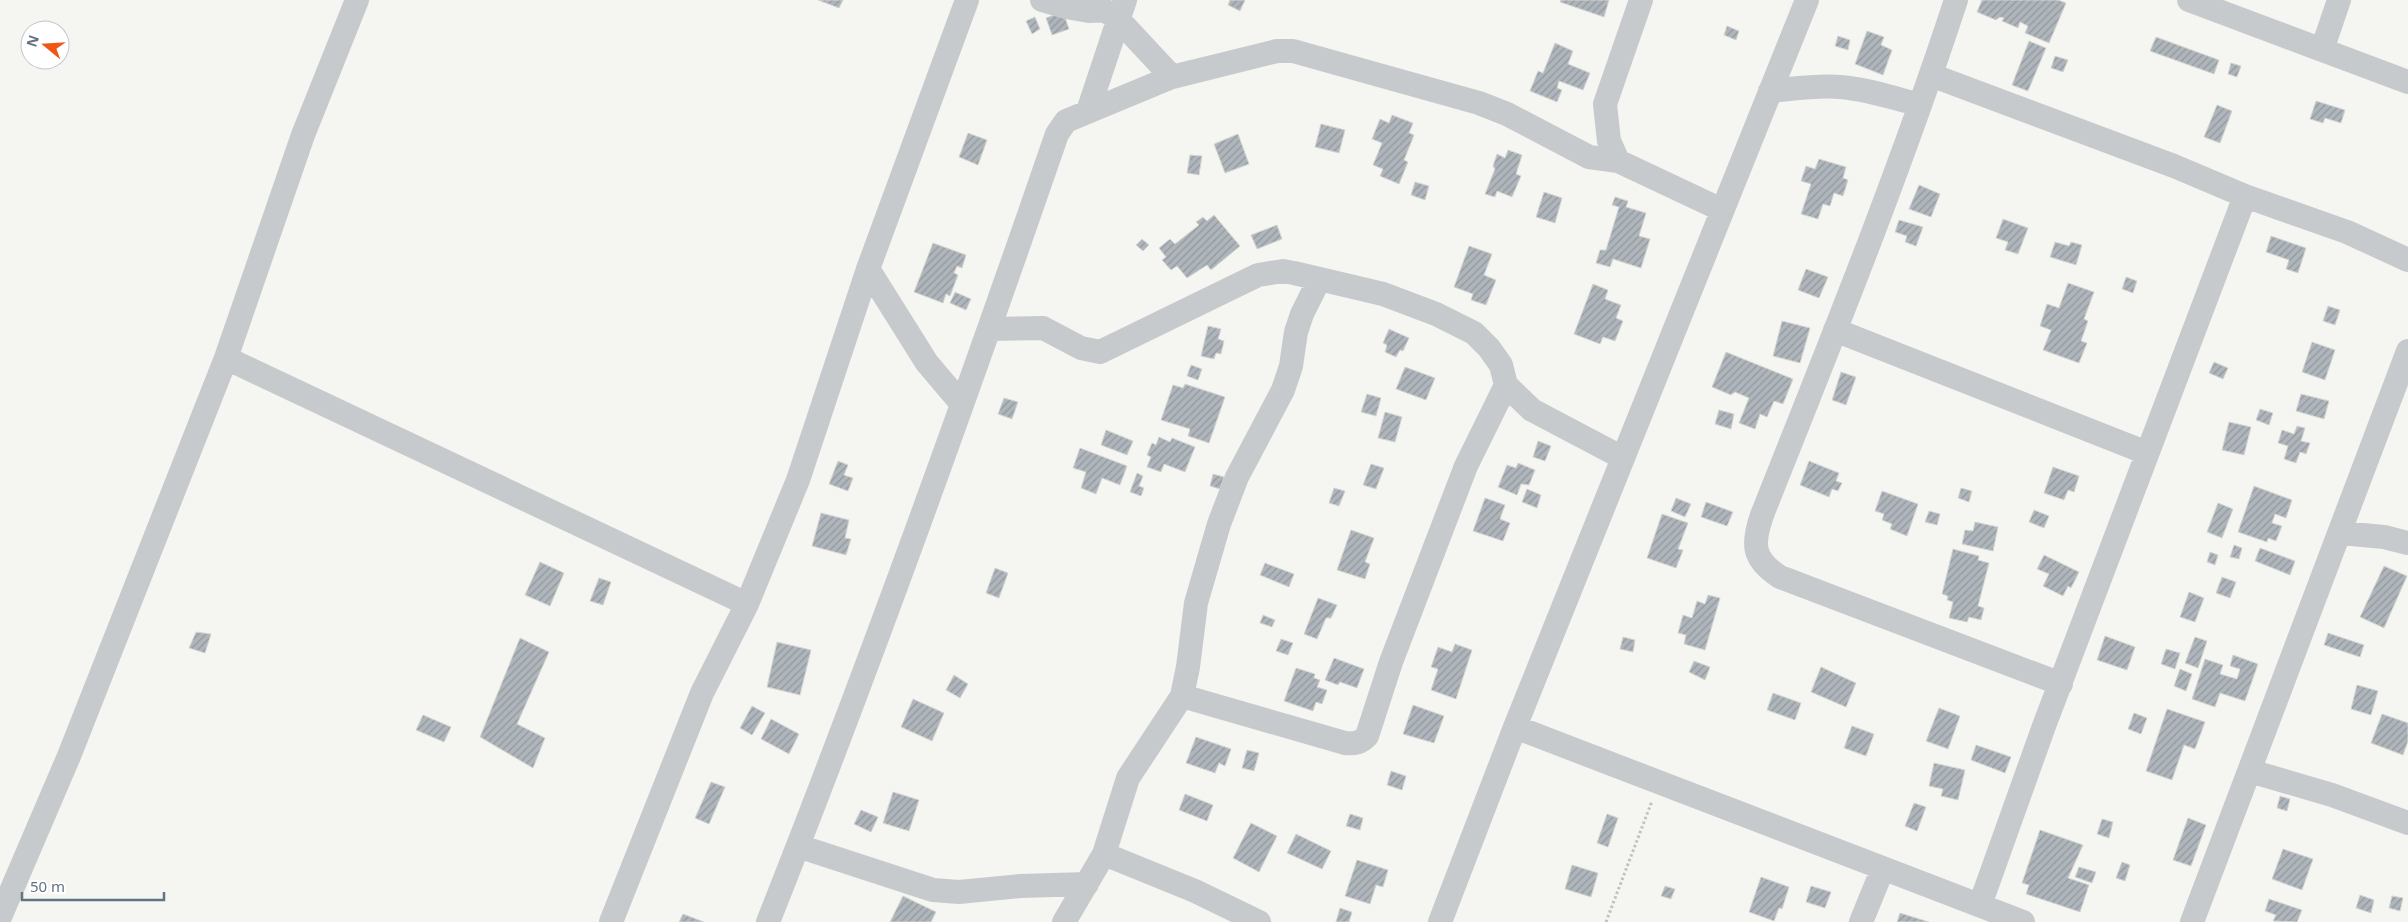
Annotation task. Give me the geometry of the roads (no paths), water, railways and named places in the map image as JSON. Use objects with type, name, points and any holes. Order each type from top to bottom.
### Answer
[{"type":"street","points":[[0,917],[69,756],[226,358],[303,135],[357,0]]},
{"type":"street","points":[[611,922],[702,693],[746,604],[798,480],[868,270],[967,0]]},
{"type":"street","points":[[1042,0],[1073,8],[1121,9]]},
{"type":"street","points":[[1618,161],[1609,141],[1605,104],[1641,0]]},
{"type":"street","points":[[1440,922],[1515,728],[1806,0]]},
{"type":"street","points":[[1956,0],[1920,105],[1835,330],[1762,515],[1756,532],[1757,554],[1770,570],[1780,577],[2061,684]]},
{"type":"street","points":[[2190,0],[2408,82]]},
{"type":"street","points":[[2322,50],[2339,0]]},
{"type":"street","points":[[1121,9],[1172,77]]},
{"type":"street","points":[[1088,111],[1121,9]]},
{"type":"street","points":[[768,922],[866,670],[1059,128],[1066,121],[1172,77],[1260,54],[1293,50],[1479,103],[1507,114],[1589,156],[1618,161],[1722,210]]},
{"type":"street","points":[[1931,75],[2174,166],[2245,196],[2347,232],[2408,260]]},
{"type":"street","points":[[1770,91],[1816,86],[1839,87],[1875,92],[1920,105]]},
{"type":"street","points":[[1980,905],[2147,453],[2245,196]]},
{"type":"street","points":[[868,270],[927,363],[961,403]]},
{"type":"street","points":[[989,329],[1043,328],[1081,348],[1100,352],[1258,275],[1283,271],[1319,280],[1343,283],[1383,294],[1436,314],[1474,333],[1489,348],[1501,365],[1506,385],[1532,410],[1547,420],[1623,458]]},
{"type":"street","points":[[1064,922],[1104,854],[1128,778],[1182,696],[1188,667],[1196,603],[1219,524],[1237,477],[1283,390],[1291,366],[1296,332],[1302,314],[1319,280]]},
{"type":"street","points":[[1835,330],[2147,453]]},
{"type":"street","points":[[2192,922],[2341,533],[2408,351]]},
{"type":"street","points":[[226,358],[746,604]]},
{"type":"street","points":[[1182,696],[1345,743],[1361,742],[1366,736],[1391,662],[1466,466],[1506,385]]},
{"type":"street","points":[[2341,533],[2384,537],[2408,543]]},
{"type":"street","points":[[1515,728],[2023,922]]},
{"type":"street","points":[[2250,772],[2332,794],[2408,824]]},
{"type":"street","points":[[798,846],[933,890],[959,892],[1020,886],[1087,884]]},
{"type":"street","points":[[1104,854],[1195,891],[1259,922]]},
{"type":"street","points":[[1861,922],[1884,868]]}]
